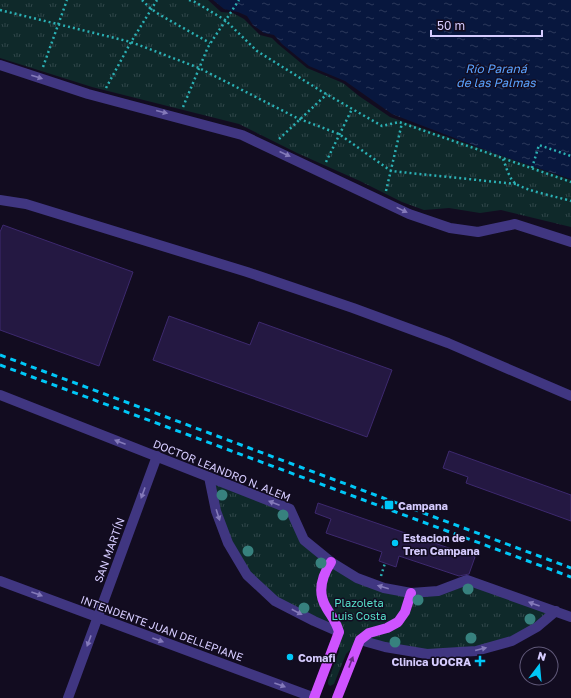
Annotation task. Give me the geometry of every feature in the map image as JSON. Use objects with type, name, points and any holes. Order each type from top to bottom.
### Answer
[{"type":"main road","points":[[314,698],[339,632],[336,621],[325,606],[321,594],[322,581],[331,562]]},
{"type":"main road","points":[[337,698],[360,640],[369,633],[387,628],[398,622],[405,612],[411,593]]},
{"type":"street","points":[[0,65],[102,97],[242,135],[409,214],[450,228],[478,232],[515,224],[571,242]]},
{"type":"street","points":[[0,200],[26,204],[254,274],[448,344],[571,396]]},
{"type":"street","name":"DOCTOR LEANDRO N. ALEM","points":[[0,395],[290,509],[304,540],[331,562],[357,578],[384,588],[411,593],[438,591],[467,580],[571,617]]},
{"type":"street","name":"SAN MARTÍN","points":[[68,698],[157,456]]},
{"type":"street","points":[[209,477],[216,511],[228,543],[247,575],[275,601],[314,622],[339,632]]},
{"type":"street","name":"INTENDENTE JUAN DELLEPIANE","points":[[0,581],[314,698]]},
{"type":"street","points":[[360,640],[385,647],[427,654],[476,651],[512,641],[537,627],[556,611]]},
{"type":"path","points":[[39,78],[67,0]]},
{"type":"path","points":[[142,0],[160,16],[210,44]]},
{"type":"path","points":[[102,97],[131,42],[157,0]]},
{"type":"path","points":[[189,0],[225,20],[258,51],[382,126],[399,122],[571,182]]},
{"type":"path","points":[[179,117],[210,44],[239,0]]},
{"type":"path","points":[[0,10],[131,42],[199,68],[301,119],[340,134],[391,171],[516,184],[571,201]]},
{"type":"path","points":[[269,147],[327,94]]},
{"type":"path","points":[[322,172],[352,109]]},
{"type":"path","points":[[383,202],[402,123]]},
{"type":"path","points":[[532,168],[539,145],[571,156]]},
{"type":"path","points":[[503,158],[510,177],[516,184]]},
{"type":"green space","points":[[0,0],[208,0],[221,12],[233,13],[244,19],[260,35],[272,38],[307,68],[343,83],[390,117],[571,180],[571,227],[501,210],[480,213],[449,208],[424,210],[402,202],[239,124],[92,87],[0,58]]},
{"type":"green space","name":"Plazoleta Luis Costa","points":[[209,477],[290,509],[304,540],[357,578],[411,593],[467,580],[556,611],[512,641],[427,654],[360,640],[346,654],[334,684],[330,686],[328,681],[339,651],[339,632],[275,601],[247,575],[228,543]]},
{"type":"water","name":"Río Paraná de las Palmas","points":[[213,0],[571,0],[571,179],[496,154],[392,114],[345,81],[309,66],[282,44],[274,35],[264,33],[253,25],[247,16],[238,12],[224,9]]},
{"type":"building","points":[[3,225],[133,272],[99,366],[0,330],[0,232]]},
{"type":"building","points":[[169,316],[250,345],[259,322],[392,370],[367,437],[153,360]]},
{"type":"building","points":[[449,451],[571,495],[571,521],[466,483],[468,477],[443,468]]},
{"type":"building","name":"Estacion de Tren Campana","points":[[318,503],[475,557],[469,574],[459,576],[399,556],[396,567],[379,561],[382,552],[326,533],[331,519],[315,513]]},
{"type":"railway","points":[[0,355],[571,568]]},
{"type":"railway","points":[[0,365],[571,577]]},
{"type":"place","name":"Campana","points":[[389,505]]},
{"type":"place","name":"Estacion de Tren Campana","points":[[395,543]]},
{"type":"place","name":"Comafi","points":[[290,657]]},
{"type":"place","name":"Clinica UOCRA","points":[[480,661]]}]
